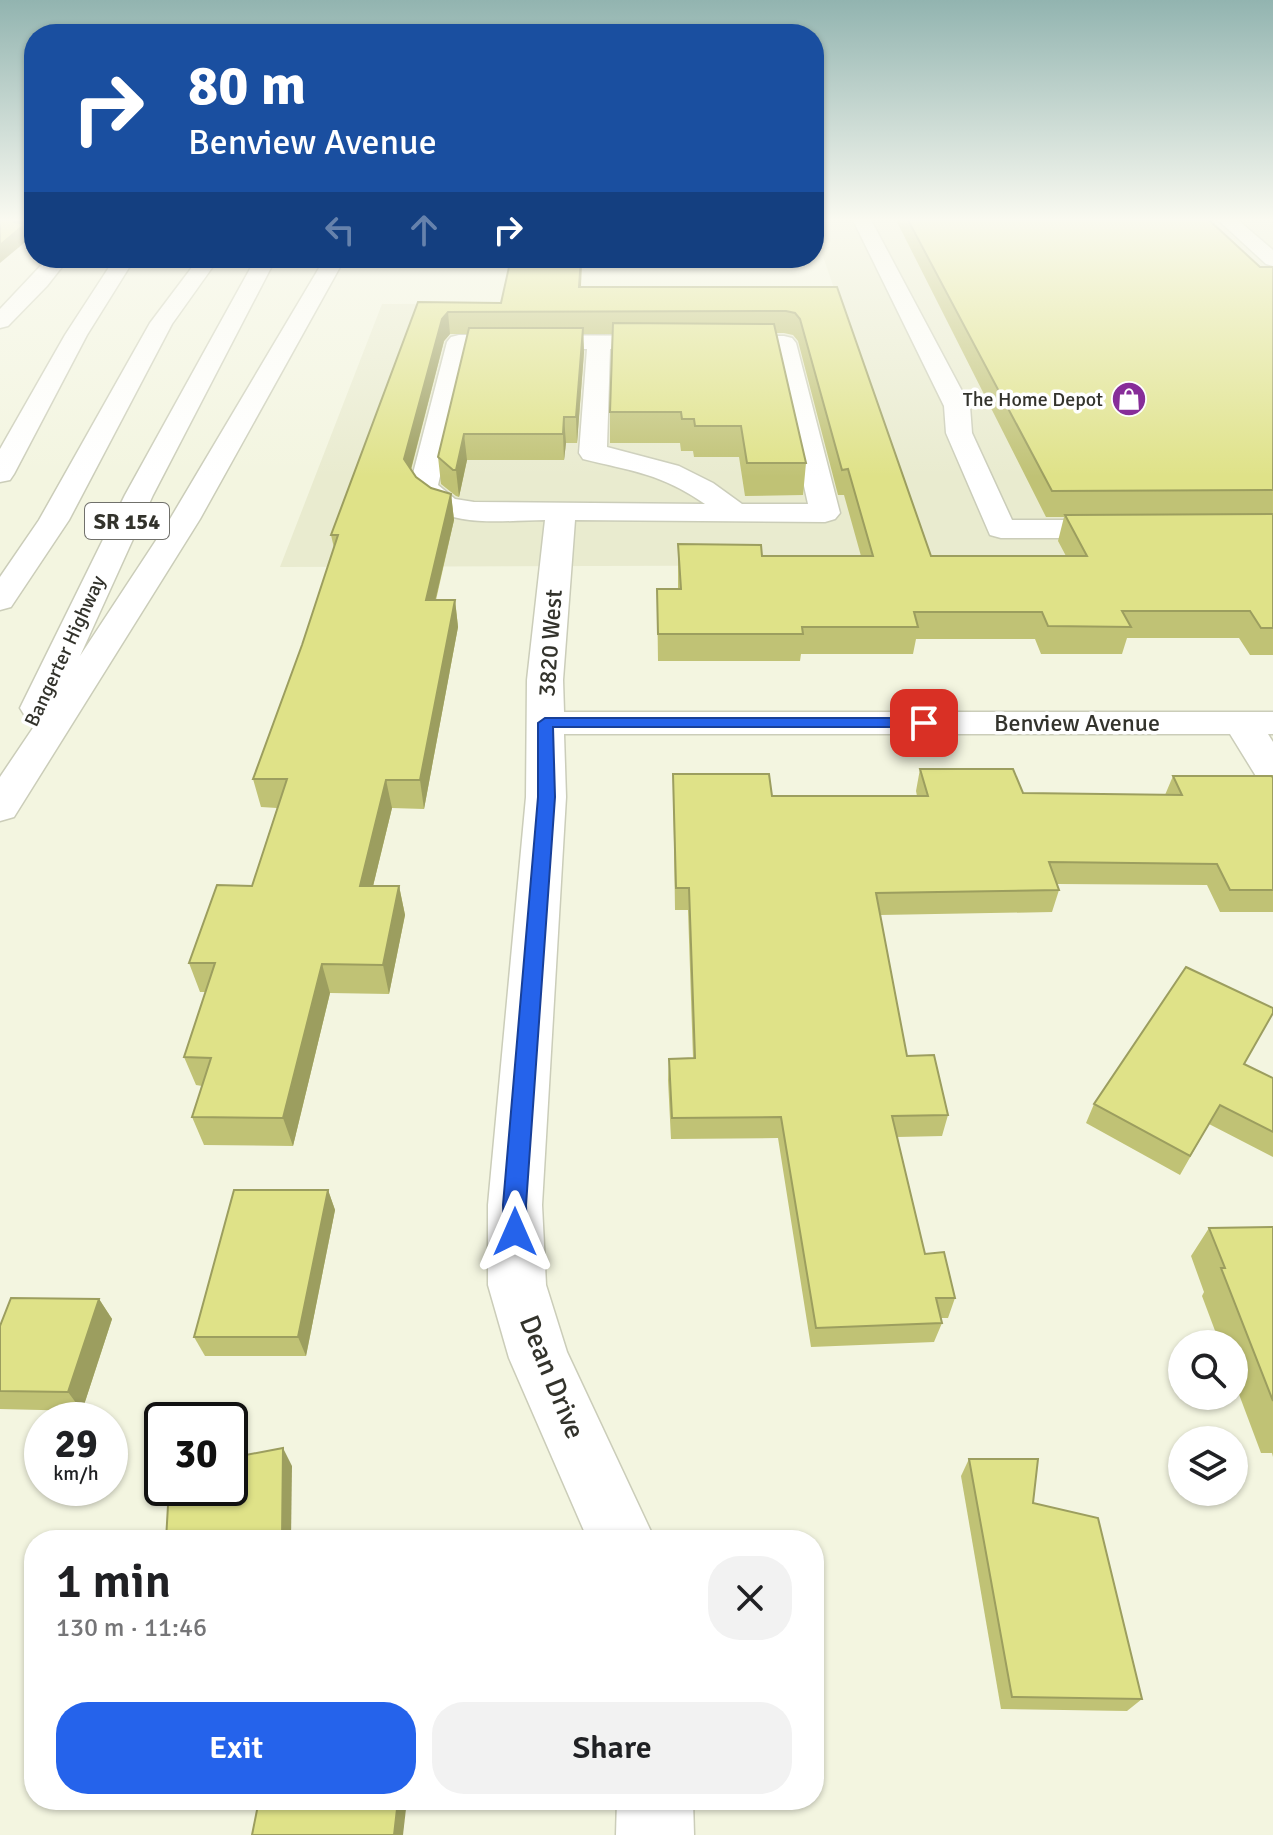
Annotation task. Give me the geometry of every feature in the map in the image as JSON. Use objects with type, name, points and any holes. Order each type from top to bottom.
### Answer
[{"type":"main road","points":[[0,321],[16,306]]},
{"type":"main road","points":[[0,474],[95,306]]},
{"type":"main road","name":"SR 154","points":[[0,600],[54,520],[161,323],[174,306]]},
{"type":"main road","name":"Bangerter Highway","points":[[0,790],[139,495],[240,306]]},
{"type":"main road","points":[[0,808],[185,519],[308,306]]},
{"type":"main road","points":[[906,306],[957,406],[959,433],[1001,529],[1145,528]]},
{"type":"main road","points":[[459,342],[784,343],[825,513],[561,512],[456,509],[434,499],[424,485],[459,342]]},
{"type":"main road","points":[[599,342],[593,453],[651,463],[684,477],[736,513]]},
{"type":"main road","name":"3820 West","points":[[515,1205],[546,797],[545,680],[561,512]]},
{"type":"main road","name":"Benview Avenue","points":[[545,723],[1258,723]]},
{"type":"main road","points":[[1258,723],[1273,772]]},
{"type":"main road","name":"Dean Drive","points":[[515,1205],[517,1285],[539,1358],[617,1530]]},
{"type":"main road","points":[[655,1810],[655,1835]]},
{"type":"shaded area","points":[[381,306],[1273,306],[1273,559],[912,565],[280,567]]},
{"type":"building","points":[[417,306],[844,306],[931,556],[1087,556],[1065,515],[1273,514],[1273,628],[1261,628],[1250,611],[1122,611],[1131,627],[1048,626],[1042,612],[914,612],[918,627],[802,627],[803,634],[658,634],[657,589],[681,589],[678,544],[761,545],[762,556],[873,556],[848,469],[842,470],[800,319],[795,313],[786,311],[448,312],[442,319],[404,459],[416,477],[431,488],[451,494],[426,600],[455,600],[420,780],[386,780],[360,886],[399,886],[383,965],[322,964],[283,1118],[192,1117],[211,1058],[184,1057],[215,963],[189,963],[217,885],[252,886],[287,779],[253,779],[338,535],[331,535]]},
{"type":"building","name":"The Home Depot","points":[[954,306],[1273,306],[1273,490],[1052,491]]},
{"type":"building","points":[[613,323],[774,324],[806,463],[747,463],[741,426],[695,426],[694,419],[682,419],[681,412],[610,412]]},
{"type":"building","points":[[469,328],[583,328],[576,417],[564,417],[563,434],[464,434],[456,470],[453,470],[438,457]]},
{"type":"building","points":[[920,769],[1013,769],[1023,793],[1182,795],[1173,776],[1272,776],[1273,890],[1230,890],[1217,864],[1049,862],[1059,890],[876,893],[907,1056],[934,1055],[948,1115],[892,1116],[925,1254],[944,1252],[955,1298],[936,1298],[942,1323],[816,1328],[781,1117],[672,1118],[669,1059],[695,1058],[689,888],[676,888],[673,774],[769,774],[772,796],[928,796]]},
{"type":"building","points":[[1186,967],[1273,1008],[1244,1064],[1273,1078],[1273,1132],[1220,1105],[1190,1156],[1094,1104]]},
{"type":"building","points":[[234,1190],[328,1190],[298,1337],[194,1337]]},
{"type":"building","points":[[1273,1227],[1273,1401],[1248,1330],[1245,1330],[1221,1268],[1225,1268],[1209,1228]]},
{"type":"building","points":[[11,1298],[99,1299],[68,1392],[0,1391],[0,1326]]},
{"type":"building","points":[[283,1448],[282,1530],[167,1530],[168,1506],[248,1506],[248,1455]]},
{"type":"building","points":[[969,1459],[1038,1459],[1033,1503],[1098,1518],[1142,1699],[1012,1697]]},
{"type":"building","points":[[257,1810],[397,1810],[394,1835],[252,1835]]},
{"type":"place","name":"The Home Depot","points":[[1129,399]]},
{"type":"route","points":[[515,1232],[546,797],[545,723],[924,723]]}]
